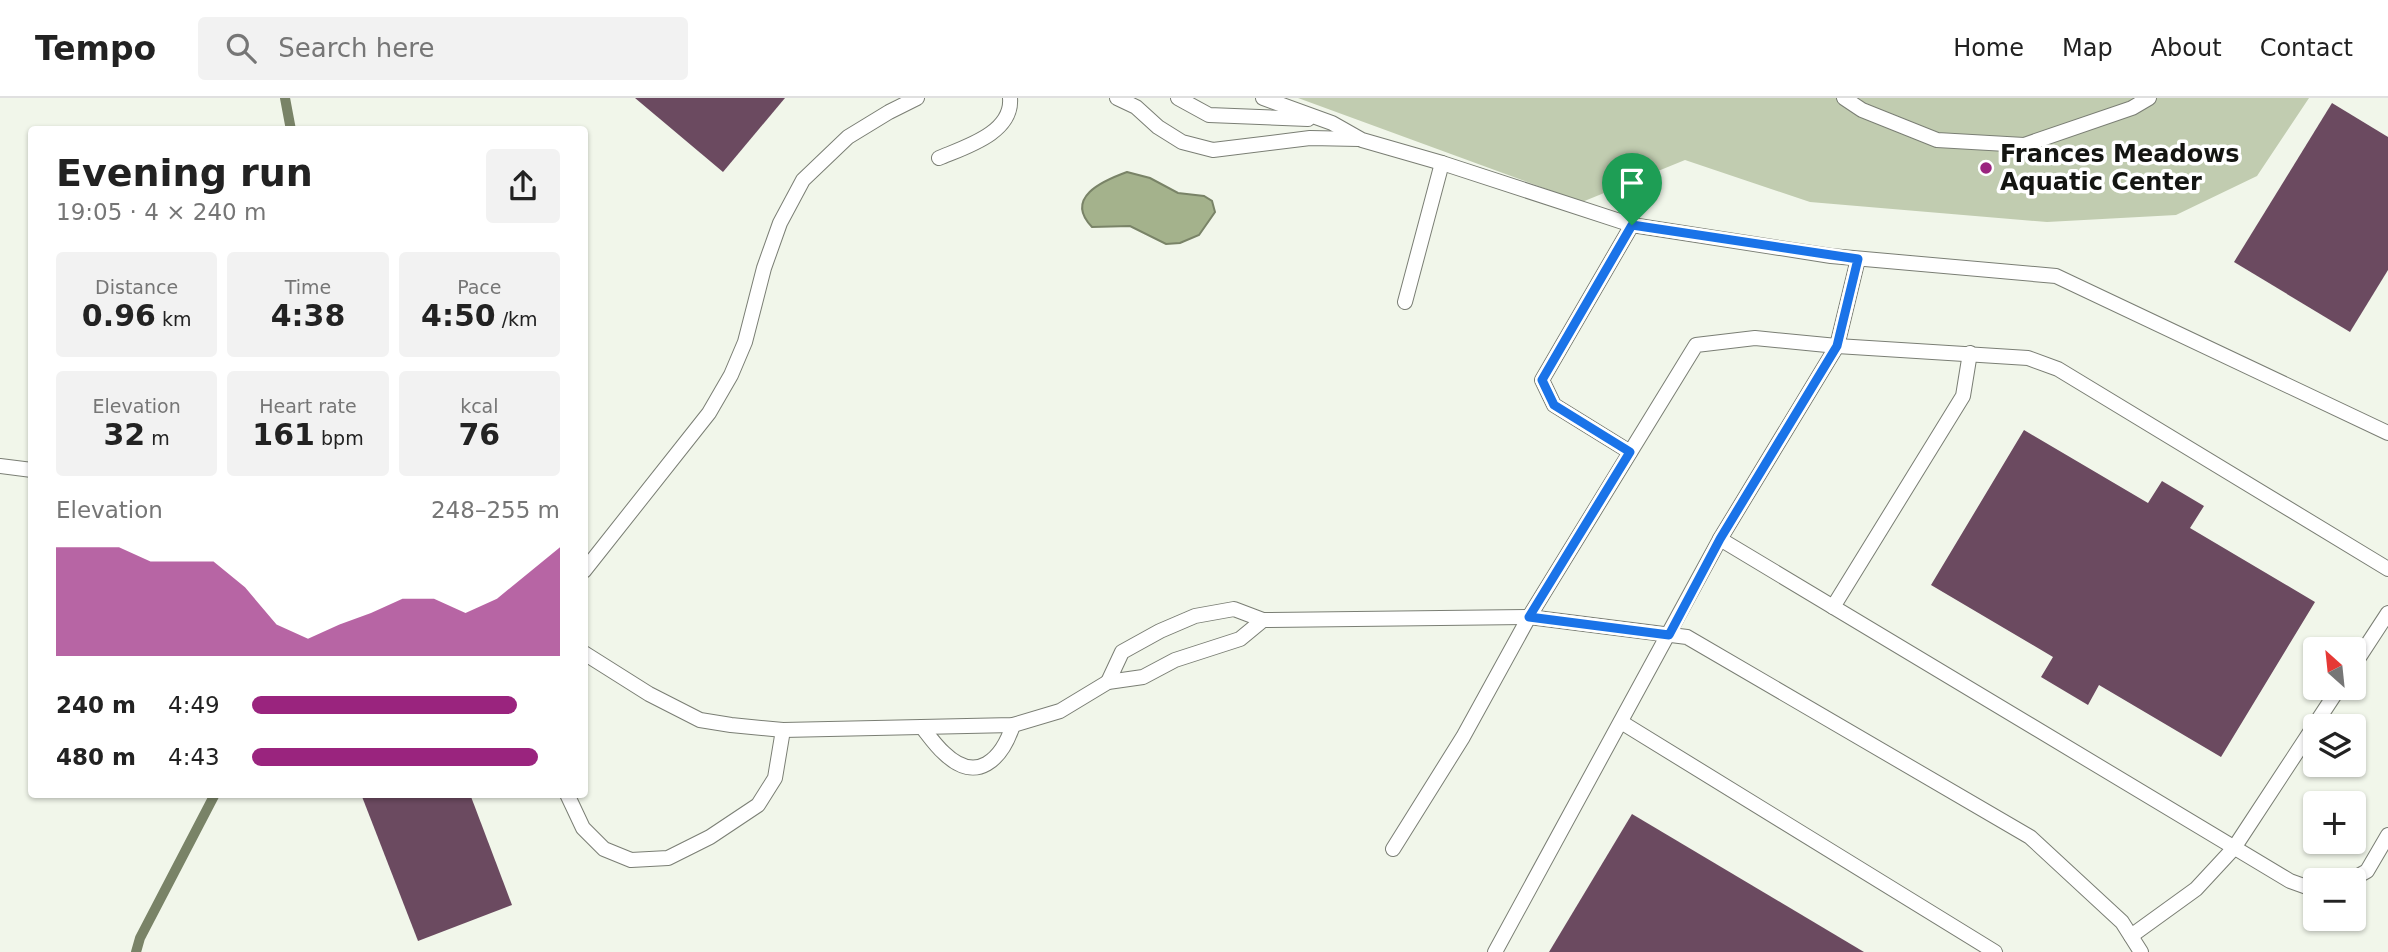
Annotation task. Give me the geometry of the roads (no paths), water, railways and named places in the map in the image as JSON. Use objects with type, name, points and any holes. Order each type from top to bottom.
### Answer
[{"type":"lane","points":[[588,566],[709,413],[731,375],[745,342],[764,268],[780,223],[803,180],[848,136],[919,98]]},
{"type":"lane","points":[[939,158],[978,142],[1004,121],[1011,106],[1010,98]]},
{"type":"lane","points":[[1117,98],[1136,107],[1158,127],[1182,142],[1213,150],[1310,138],[1363,140]]},
{"type":"lane","points":[[1178,98],[1209,115],[1323,119]]},
{"type":"lane","points":[[1263,98],[1323,119],[1363,140],[1632,225],[1858,259],[2056,276],[2388,433]]},
{"type":"lane","points":[[1844,98],[1862,110],[1937,140],[2024,145],[2132,108],[2149,98]]},
{"type":"lane","points":[[1405,302],[1441,163]]},
{"type":"lane","points":[[1630,452],[1554,405],[1542,380],[1632,225]]},
{"type":"lane","points":[[1495,952],[1720,539],[1837,346],[1858,259]]},
{"type":"lane","points":[[1393,849],[1463,737],[1529,617],[1696,345],[1755,338],[2028,358],[2058,369],[2388,569]]},
{"type":"lane","points":[[1833,607],[1963,396],[1970,353]]},
{"type":"lane","points":[[0,466],[28,470]]},
{"type":"lane","points":[[1720,539],[2234,848],[2290,881],[2303,886]]},
{"type":"lane","points":[[1108,682],[1122,652],[1195,616],[1234,609],[1263,620],[1529,617],[1687,637],[2030,837],[2122,922],[2141,952]]},
{"type":"lane","points":[[2366,647],[2388,613]]},
{"type":"lane","points":[[588,656],[649,694],[700,720],[783,730],[1013,725],[1060,711],[1108,682],[1143,677],[1175,660],[1240,639],[1263,620]]},
{"type":"lane","points":[[2130,936],[2196,889],[2234,848],[2331,700]]},
{"type":"lane","points":[[1621,722],[1995,952]]},
{"type":"lane","points":[[922,727],[944,754],[969,768],[995,759],[1007,745],[1013,725]]},
{"type":"lane","points":[[568,798],[583,828],[604,849],[631,860],[668,858],[710,837],[758,806],[775,778],[783,730]]},
{"type":"lane","points":[[2366,872],[2388,835]]},
{"type":"waterway","points":[[285,98],[290,126]]},
{"type":"waterway","points":[[136,952],[140,938],[213,798]]},
{"type":"place","name":"Frances Meadows Aquatic Center","points":[[1986,168]]}]
